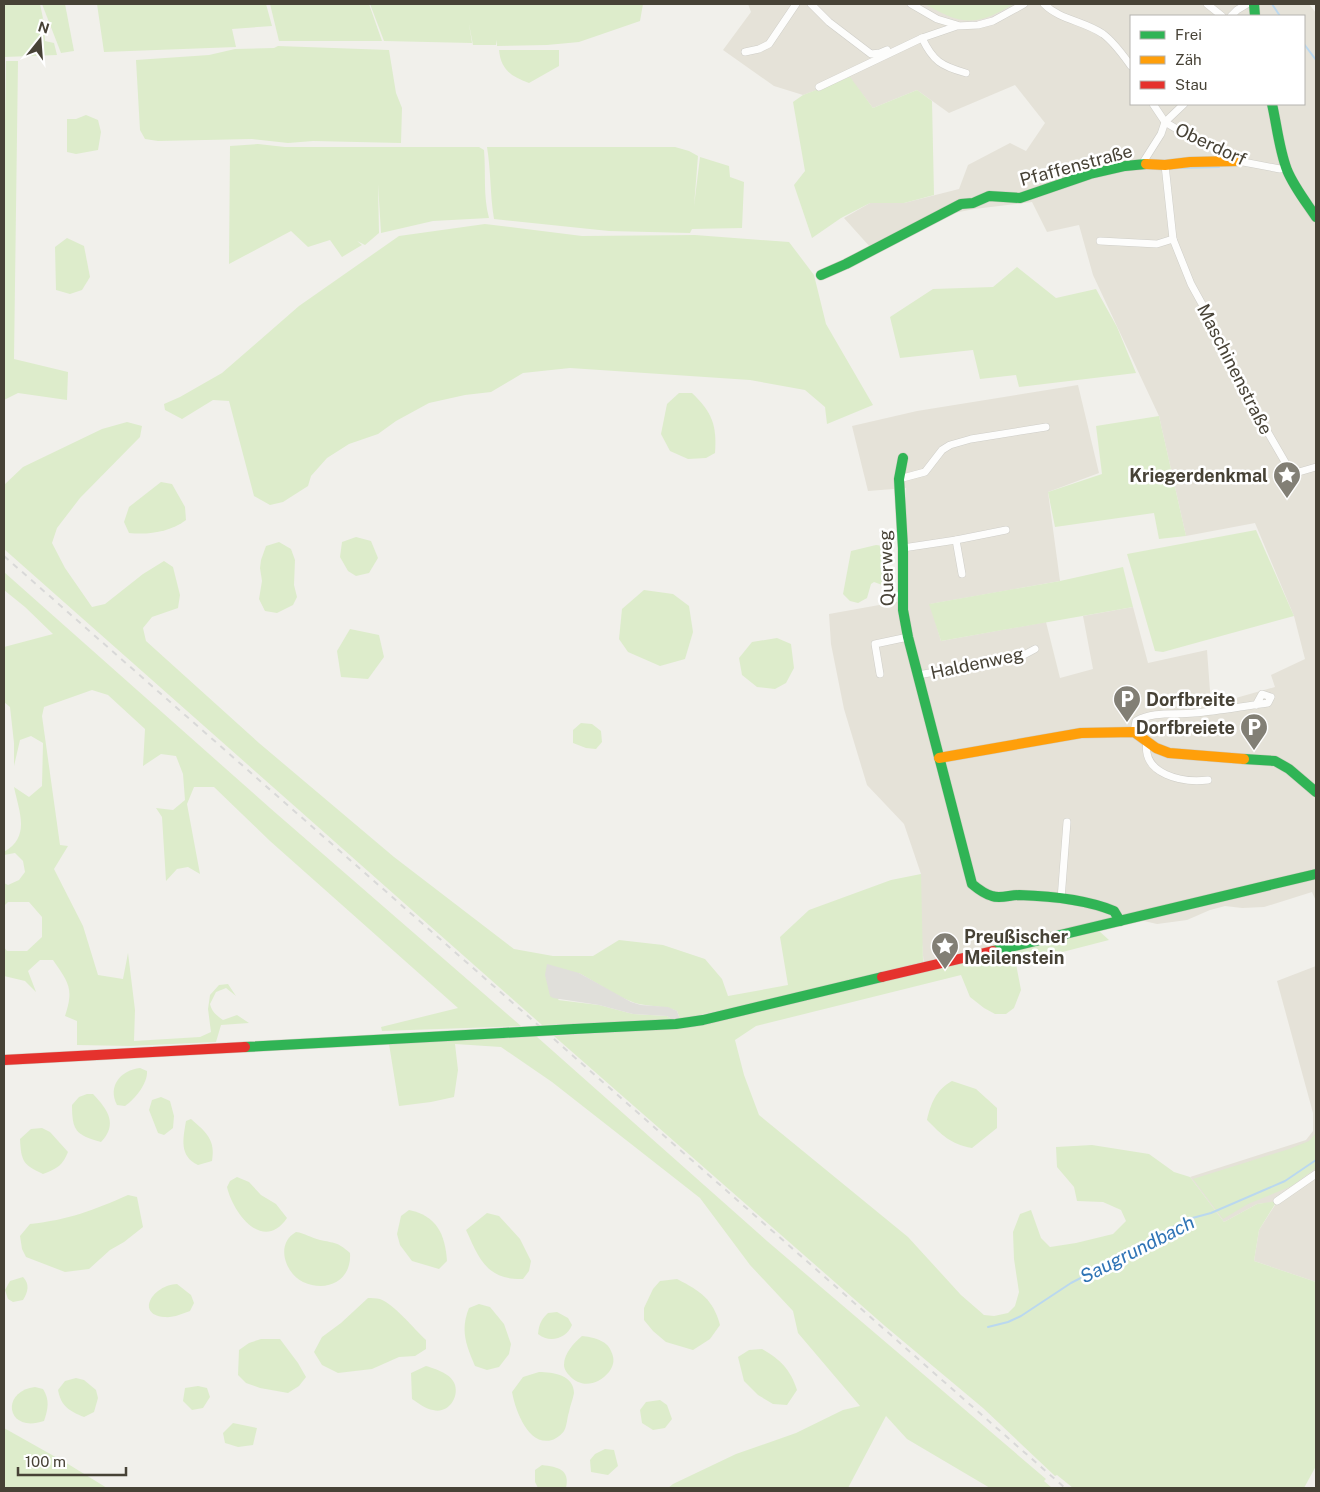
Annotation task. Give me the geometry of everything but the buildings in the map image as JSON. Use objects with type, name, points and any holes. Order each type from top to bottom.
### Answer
[{"type":"main road","points":[[1272,105],[1287,168],[1316,217]]},
{"type":"main road","name":"Pfaffenstraße","points":[[821,275],[961,204],[973,203],[989,196],[1020,198],[1090,174],[1142,164],[1238,161]]},
{"type":"main road","name":"Querweg","points":[[903,458],[900,479],[903,610],[918,675]]},
{"type":"main road","points":[[918,675],[972,884],[982,892],[994,897],[1024,896],[1061,899],[1110,910],[1117,914],[1120,921]]},
{"type":"main road","points":[[939,758],[1081,733],[1134,732],[1164,753],[1275,762],[1289,769],[1316,792]]},
{"type":"main road","points":[[4,1060],[669,1025],[695,1022],[1316,874]]},
{"type":"street","points":[[745,52],[758,50],[769,44],[796,4]]},
{"type":"street","points":[[811,4],[829,22],[871,54],[880,53],[910,40],[920,39]]},
{"type":"street","points":[[911,4],[937,19],[957,26]]},
{"type":"street","points":[[819,87],[920,39],[957,26],[978,25],[993,21],[1024,4]]},
{"type":"street","points":[[1044,4],[1054,13],[1103,34],[1130,65]]},
{"type":"street","points":[[1207,4],[1221,15]]},
{"type":"street","points":[[1233,15],[1247,4]]},
{"type":"street","points":[[920,39],[930,55],[949,69],[966,73]]},
{"type":"street","name":"Oberdorf","points":[[1154,105],[1165,122],[1238,161],[1280,169],[1287,168]]},
{"type":"street","points":[[1165,122],[1183,105]]},
{"type":"street","name":"Oberdorf","points":[[1142,164],[1161,134],[1165,122]]},
{"type":"street","name":"Maschinenstraße","points":[[1165,164],[1173,239],[1191,284],[1230,362],[1234,374],[1292,474],[1316,467]]},
{"type":"street","points":[[1100,241],[1157,244],[1173,239]]},
{"type":"street","points":[[900,479],[925,472],[942,450],[950,445],[972,439],[1046,427]]},
{"type":"street","points":[[903,548],[1006,530]]},
{"type":"street","points":[[956,540],[962,574]]},
{"type":"street","points":[[880,674],[875,644],[908,637]]},
{"type":"street","name":"Haldenweg","points":[[918,675],[1020,657],[1034,649]]},
{"type":"street","points":[[1134,732],[1136,721],[1142,718],[1170,713],[1192,714],[1256,705]]},
{"type":"street","points":[[1147,742],[1146,752],[1153,764],[1166,776],[1192,782],[1208,780]]},
{"type":"street","points":[[1061,899],[1067,822]]},
{"type":"street","points":[[1277,1201],[1316,1174]]},
{"type":"shaded area","points":[[748,4],[1309,4],[1316,13],[1316,901],[1312,892],[1264,907],[1242,908],[1225,906],[1187,920],[1157,924],[1131,918],[924,967],[921,931],[921,874],[904,824],[867,785],[844,709],[831,644],[829,614],[907,600],[906,488],[868,491],[852,426],[917,411],[1078,385],[1099,473],[1048,492],[1060,581],[930,604],[941,641],[1046,622],[1060,678],[1093,669],[1083,616],[1133,607],[1148,663],[1207,650],[1211,705],[1275,687],[1271,675],[1305,659],[1294,616],[1255,523],[1186,536],[1159,416],[1093,275],[1079,225],[1047,232],[1032,202],[974,209],[925,219],[871,248],[844,218],[870,203],[904,203],[959,189],[968,165],[1010,143],[1026,151],[1045,123],[1015,85],[949,113],[917,90],[873,108],[850,78],[803,95],[774,86],[723,50],[751,12]]},
{"type":"shaded area","points":[[547,964],[579,973],[631,1002],[641,1005],[668,1007],[677,1011],[680,1019],[673,1020],[667,1016],[633,1014],[599,1005],[553,998],[550,996],[545,975]]},
{"type":"shaded area","points":[[1316,966],[1316,1282],[1254,1261],[1259,1230],[1277,1202],[1257,1204],[1224,1222],[1190,1177],[1306,1140],[1313,1131],[1313,1113],[1277,981]]},
{"type":"green space","points":[[4,4],[40,4],[45,41],[54,43],[57,55],[4,57]]},
{"type":"green space","points":[[42,4],[65,4],[74,51],[61,53]]},
{"type":"green space","points":[[97,4],[266,4],[272,26],[232,29],[236,47],[104,52]]},
{"type":"green space","points":[[270,4],[369,4],[382,41],[279,41]]},
{"type":"green space","points":[[370,4],[643,4],[640,21],[579,42],[497,46],[497,40],[496,45],[473,45],[469,24],[472,43],[384,41]]},
{"type":"green space","points":[[925,4],[1014,4],[989,16],[969,20],[950,16]]},
{"type":"green space","points":[[278,46],[389,50],[396,93],[402,108],[401,143],[313,141],[288,143],[252,139],[158,141],[145,139],[140,130],[136,60],[209,55],[235,49],[274,48]]},
{"type":"green space","points":[[499,50],[559,50],[559,66],[529,83],[517,78],[508,71],[502,63]]},
{"type":"green space","points":[[6,61],[18,61],[14,359],[68,372],[67,400],[18,393],[4,400]]},
{"type":"green space","points":[[850,77],[873,108],[917,90],[932,101],[934,195],[904,203],[870,203],[841,218],[812,238],[794,185],[805,171],[793,102],[803,95]]},
{"type":"green space","points":[[86,115],[98,120],[101,132],[98,150],[76,154],[67,152],[67,119],[76,119]]},
{"type":"green space","points":[[258,144],[285,147],[479,147],[484,150],[485,193],[489,218],[433,221],[381,233],[378,184],[379,233],[365,245],[357,241],[362,245],[342,257],[330,240],[308,247],[291,231],[229,264],[230,146]]},
{"type":"green space","points":[[487,147],[675,147],[689,151],[698,156],[694,206],[700,157],[729,166],[730,177],[744,182],[742,228],[692,229],[690,233],[609,231],[494,219]]},
{"type":"green space","points":[[485,224],[582,236],[695,235],[789,242],[814,275],[826,324],[873,405],[827,424],[825,407],[805,390],[750,380],[570,368],[523,373],[491,392],[465,395],[429,403],[396,421],[378,434],[349,444],[327,458],[311,476],[308,486],[283,502],[270,505],[254,496],[229,401],[213,400],[182,419],[165,410],[164,404],[222,373],[299,306],[399,236]]},
{"type":"green space","points":[[67,238],[84,246],[90,277],[82,290],[70,294],[56,290],[55,247]]},
{"type":"green space","points":[[1017,267],[1056,298],[1096,289],[1117,327],[1136,373],[1019,387],[1016,375],[980,379],[973,350],[900,358],[890,317],[933,289],[993,287]]},
{"type":"green space","points":[[679,393],[692,393],[704,406],[712,420],[715,434],[715,453],[706,458],[688,459],[670,451],[661,434],[667,404]]},
{"type":"green space","points":[[1159,416],[1186,536],[1159,539],[1154,513],[1055,527],[1048,492],[1102,474],[1096,426]]},
{"type":"green space","points":[[127,422],[142,426],[140,437],[80,498],[57,528],[52,543],[65,568],[92,607],[105,604],[143,574],[164,561],[173,567],[180,595],[178,608],[152,617],[143,628],[146,641],[259,743],[394,857],[514,949],[553,956],[593,956],[619,940],[663,945],[705,959],[722,979],[728,996],[788,985],[780,937],[809,910],[891,880],[921,874],[923,962],[747,1005],[680,1019],[677,1011],[635,1003],[579,973],[558,1000],[599,1005],[633,1014],[667,1016],[673,1020],[542,1025],[4,549],[4,485],[23,467],[102,429]]},
{"type":"green space","points":[[161,482],[172,484],[185,507],[186,520],[159,532],[129,533],[124,522],[129,507]]},
{"type":"green space","points":[[1256,530],[1294,616],[1163,652],[1155,651],[1127,554]]},
{"type":"green space","points":[[356,537],[371,541],[378,558],[369,573],[356,576],[348,571],[340,557],[342,542]]},
{"type":"green space","points":[[279,542],[291,549],[295,560],[294,585],[297,597],[293,605],[277,613],[265,611],[259,599],[262,581],[261,560],[266,546]]},
{"type":"green space","points":[[876,545],[884,546],[888,555],[885,586],[874,582],[871,584],[867,598],[858,603],[850,601],[843,594],[851,551]]},
{"type":"green space","points":[[1123,567],[1133,607],[941,641],[929,604],[1060,581]]},
{"type":"green space","points":[[4,572],[270,808],[521,1026],[382,1031],[381,1027],[458,1008],[270,841],[214,787],[194,787],[187,804],[200,874],[188,867],[177,869],[166,881],[162,817],[156,808],[173,810],[185,800],[183,774],[176,756],[161,754],[143,766],[145,729],[108,695],[92,690],[44,707],[42,716],[60,845],[68,846],[54,869],[83,926],[98,975],[123,979],[128,953],[135,1010],[134,1041],[200,1037],[211,1032],[208,1009],[210,995],[219,985],[228,984],[236,996],[226,988],[216,992],[210,1004],[216,1015],[223,1020],[237,1015],[249,1023],[221,1025],[216,1042],[130,1046],[77,1045],[77,1021],[65,1016],[69,999],[68,986],[53,960],[40,960],[28,971],[36,992],[25,981],[4,976],[4,947],[7,951],[27,951],[42,937],[42,917],[29,902],[8,902],[4,906],[4,883],[8,885],[19,880],[25,872],[23,861],[15,853],[4,855],[4,852],[18,839],[20,831],[20,814],[14,787],[29,797],[42,786],[43,743],[31,736],[20,740],[14,766],[14,743],[10,707],[4,702],[4,647],[53,634],[4,590]]},
{"type":"green space","points":[[644,590],[673,594],[689,606],[693,632],[685,659],[660,666],[628,652],[619,639],[622,609]]},
{"type":"green space","points":[[350,629],[379,635],[384,657],[368,679],[341,677],[337,651]]},
{"type":"green space","points":[[777,638],[791,644],[794,668],[786,683],[775,689],[757,687],[742,675],[739,658],[752,642]]},
{"type":"green space","points":[[581,723],[592,724],[601,731],[602,742],[596,749],[586,748],[573,743],[573,730]]},
{"type":"green space","points":[[1098,930],[1109,940],[1016,964],[1021,990],[1014,1008],[1006,1014],[995,1014],[970,997],[961,975],[756,1026],[735,1040],[744,1075],[759,1115],[908,1237],[961,1295],[984,1315],[994,1316],[1008,1313],[1015,1306],[1019,1292],[1014,1259],[1013,1232],[1020,1214],[1031,1210],[1041,1238],[1050,1247],[1113,1234],[1126,1221],[1121,1210],[1103,1202],[1077,1201],[1074,1187],[1057,1167],[1056,1147],[1092,1145],[1149,1154],[1174,1172],[1190,1177],[1224,1222],[1257,1204],[1277,1201],[1259,1230],[1254,1261],[1316,1282],[1316,1466],[1304,1488],[1073,1488],[1057,1475],[1055,1476],[983,1408],[885,1326],[554,1036],[686,1028]]},
{"type":"green space","points":[[536,1036],[767,1241],[1046,1479],[1044,1481],[1052,1488],[990,1488],[907,1439],[886,1416],[848,1488],[668,1488],[736,1454],[796,1433],[843,1410],[860,1406],[798,1333],[793,1311],[750,1265],[700,1198],[552,1082],[501,1047],[455,1044],[458,1070],[454,1097],[399,1106],[389,1044]]},
{"type":"green space","points":[[140,1068],[147,1071],[147,1076],[140,1090],[125,1106],[117,1105],[114,1091],[118,1080],[127,1072]]},
{"type":"green space","points":[[952,1081],[976,1089],[997,1108],[997,1128],[972,1148],[947,1138],[927,1120],[930,1108],[938,1093]]},
{"type":"green space","points":[[93,1094],[107,1111],[109,1117],[109,1129],[101,1142],[86,1137],[77,1131],[73,1121],[72,1105],[79,1097]]},
{"type":"green space","points":[[161,1097],[170,1101],[174,1116],[173,1128],[164,1135],[158,1133],[149,1110],[152,1100]]},
{"type":"green space","points":[[191,1119],[209,1137],[213,1147],[212,1161],[198,1165],[185,1152],[183,1140],[186,1121]]},
{"type":"green space","points":[[42,1128],[50,1132],[68,1152],[59,1166],[43,1174],[31,1168],[24,1161],[20,1139],[31,1129]]},
{"type":"green space","points":[[1316,1133],[1316,1168],[1292,1186],[1248,1204],[1223,1219],[1193,1179],[1289,1149],[1309,1141]]},
{"type":"green space","points":[[237,1177],[249,1182],[261,1195],[276,1204],[287,1218],[278,1228],[268,1232],[259,1230],[242,1217],[230,1197],[227,1187],[230,1181]]},
{"type":"green space","points":[[128,1195],[137,1197],[143,1227],[110,1250],[89,1269],[65,1272],[26,1257],[22,1249],[20,1236],[30,1224],[80,1214]]},
{"type":"green space","points":[[409,1210],[426,1217],[438,1228],[444,1242],[447,1261],[439,1269],[412,1261],[400,1245],[397,1234],[401,1216]]},
{"type":"green space","points":[[487,1213],[499,1216],[520,1239],[531,1261],[529,1271],[523,1279],[500,1276],[486,1265],[475,1250],[466,1230]]},
{"type":"green space","points":[[296,1232],[336,1244],[350,1253],[350,1262],[343,1277],[337,1282],[321,1286],[303,1282],[297,1278],[287,1265],[284,1251],[290,1237]]},
{"type":"green space","points":[[23,1277],[28,1288],[26,1294],[23,1300],[13,1302],[8,1299],[5,1290],[10,1281]]},
{"type":"green space","points":[[677,1279],[699,1292],[709,1302],[720,1325],[710,1339],[693,1350],[666,1342],[644,1320],[644,1308],[653,1289],[660,1281]]},
{"type":"green space","points":[[177,1284],[191,1295],[194,1303],[190,1311],[177,1316],[164,1317],[155,1315],[150,1311],[149,1306],[155,1294],[161,1289]]},
{"type":"green space","points":[[368,1298],[380,1299],[398,1311],[426,1340],[426,1349],[415,1356],[399,1357],[372,1369],[338,1373],[322,1365],[314,1352],[322,1337],[341,1323]]},
{"type":"green space","points":[[479,1304],[490,1307],[504,1324],[511,1344],[509,1354],[499,1367],[487,1370],[475,1366],[465,1337],[465,1323],[469,1308]]},
{"type":"green space","points":[[557,1312],[568,1318],[572,1325],[570,1330],[562,1336],[553,1339],[548,1339],[538,1334],[541,1322],[548,1313]]},
{"type":"green space","points":[[582,1336],[595,1338],[606,1344],[613,1357],[613,1364],[609,1372],[600,1380],[589,1384],[584,1384],[574,1379],[567,1373],[564,1366],[568,1352]]},
{"type":"green space","points":[[261,1339],[280,1339],[306,1377],[299,1386],[288,1393],[260,1388],[246,1383],[238,1375],[239,1350],[249,1343]]},
{"type":"green space","points":[[762,1349],[784,1366],[791,1376],[797,1390],[787,1405],[773,1404],[758,1395],[744,1381],[738,1357],[749,1350]]},
{"type":"green space","points":[[426,1366],[447,1375],[455,1385],[456,1390],[453,1400],[443,1410],[430,1409],[412,1399],[411,1373]]},
{"type":"green space","points":[[539,1372],[556,1374],[567,1378],[573,1387],[574,1393],[565,1429],[552,1440],[544,1441],[536,1438],[524,1425],[516,1408],[512,1392],[523,1377]]},
{"type":"green space","points":[[76,1378],[84,1380],[96,1390],[98,1398],[94,1412],[84,1417],[66,1407],[61,1400],[58,1390],[65,1381]]},
{"type":"green space","points":[[198,1386],[207,1388],[210,1397],[203,1408],[192,1410],[183,1401],[185,1388]]},
{"type":"green space","points":[[35,1387],[43,1389],[47,1397],[44,1421],[22,1422],[15,1417],[12,1403],[16,1396],[24,1390]]},
{"type":"green space","points":[[660,1400],[667,1405],[672,1419],[665,1428],[653,1430],[642,1423],[640,1410],[646,1402]]},
{"type":"green space","points":[[233,1423],[257,1428],[253,1445],[238,1447],[225,1443],[223,1433]]},
{"type":"green space","points":[[4,1428],[68,1464],[107,1488],[4,1488]]},
{"type":"green space","points":[[605,1449],[614,1450],[618,1466],[608,1475],[591,1472],[590,1460],[595,1454]]},
{"type":"green space","points":[[542,1465],[562,1470],[566,1477],[566,1488],[538,1488],[535,1482],[535,1470]]},
{"type":"waterway","points":[[1272,4],[1279,15]]},
{"type":"waterway","points":[[1305,45],[1316,60]]},
{"type":"waterway","points":[[1181,168],[1219,167]]},
{"type":"waterway","name":"Saugrundbach","points":[[988,1327],[1008,1322],[1021,1316],[1071,1283],[1125,1255],[1185,1220],[1211,1213],[1285,1181],[1316,1160]]},
{"type":"railway","points":[[4,556],[1065,1488]]},
{"type":"traffic: fast","points":[[1254,4],[1255,15]]},
{"type":"traffic: fast","points":[[1272,105],[1287,170],[1316,217]]},
{"type":"traffic: fast","points":[[821,275],[961,204],[973,203],[989,196],[1020,198],[1090,174],[1125,166],[1146,164]]},
{"type":"traffic: fast","points":[[903,458],[899,479],[903,548],[903,610],[908,637],[972,884],[984,893],[995,897],[1043,896],[1091,904],[1114,911],[1120,921]]},
{"type":"traffic: fast","points":[[1244,759],[1275,761],[1289,769],[1316,792]]},
{"type":"traffic: fast","points":[[993,951],[1316,874]]},
{"type":"traffic: fast","points":[[574,1029],[676,1024],[703,1020],[882,977]]},
{"type":"traffic: fast","points":[[503,1033],[574,1029]]},
{"type":"traffic: fast","points":[[245,1047],[503,1033]]},
{"type":"traffic: slow","points":[[1146,164],[1165,165],[1190,162],[1238,161]]},
{"type":"traffic: slow","points":[[939,758],[1081,733],[1134,732],[1156,748],[1169,753],[1244,759]]},
{"type":"traffic: jam","points":[[882,977],[993,951]]},
{"type":"traffic: jam","points":[[4,1060],[245,1047]]},
{"type":"place","name":"Kriegerdenkmal","points":[[1287,499]]},
{"type":"place","name":"Dorfbreite","points":[[1127,723]]},
{"type":"place","name":"Dorfbreiete","points":[[1254,751]]},
{"type":"place","name":"Preußischer Meilenstein","points":[[945,970]]}]
